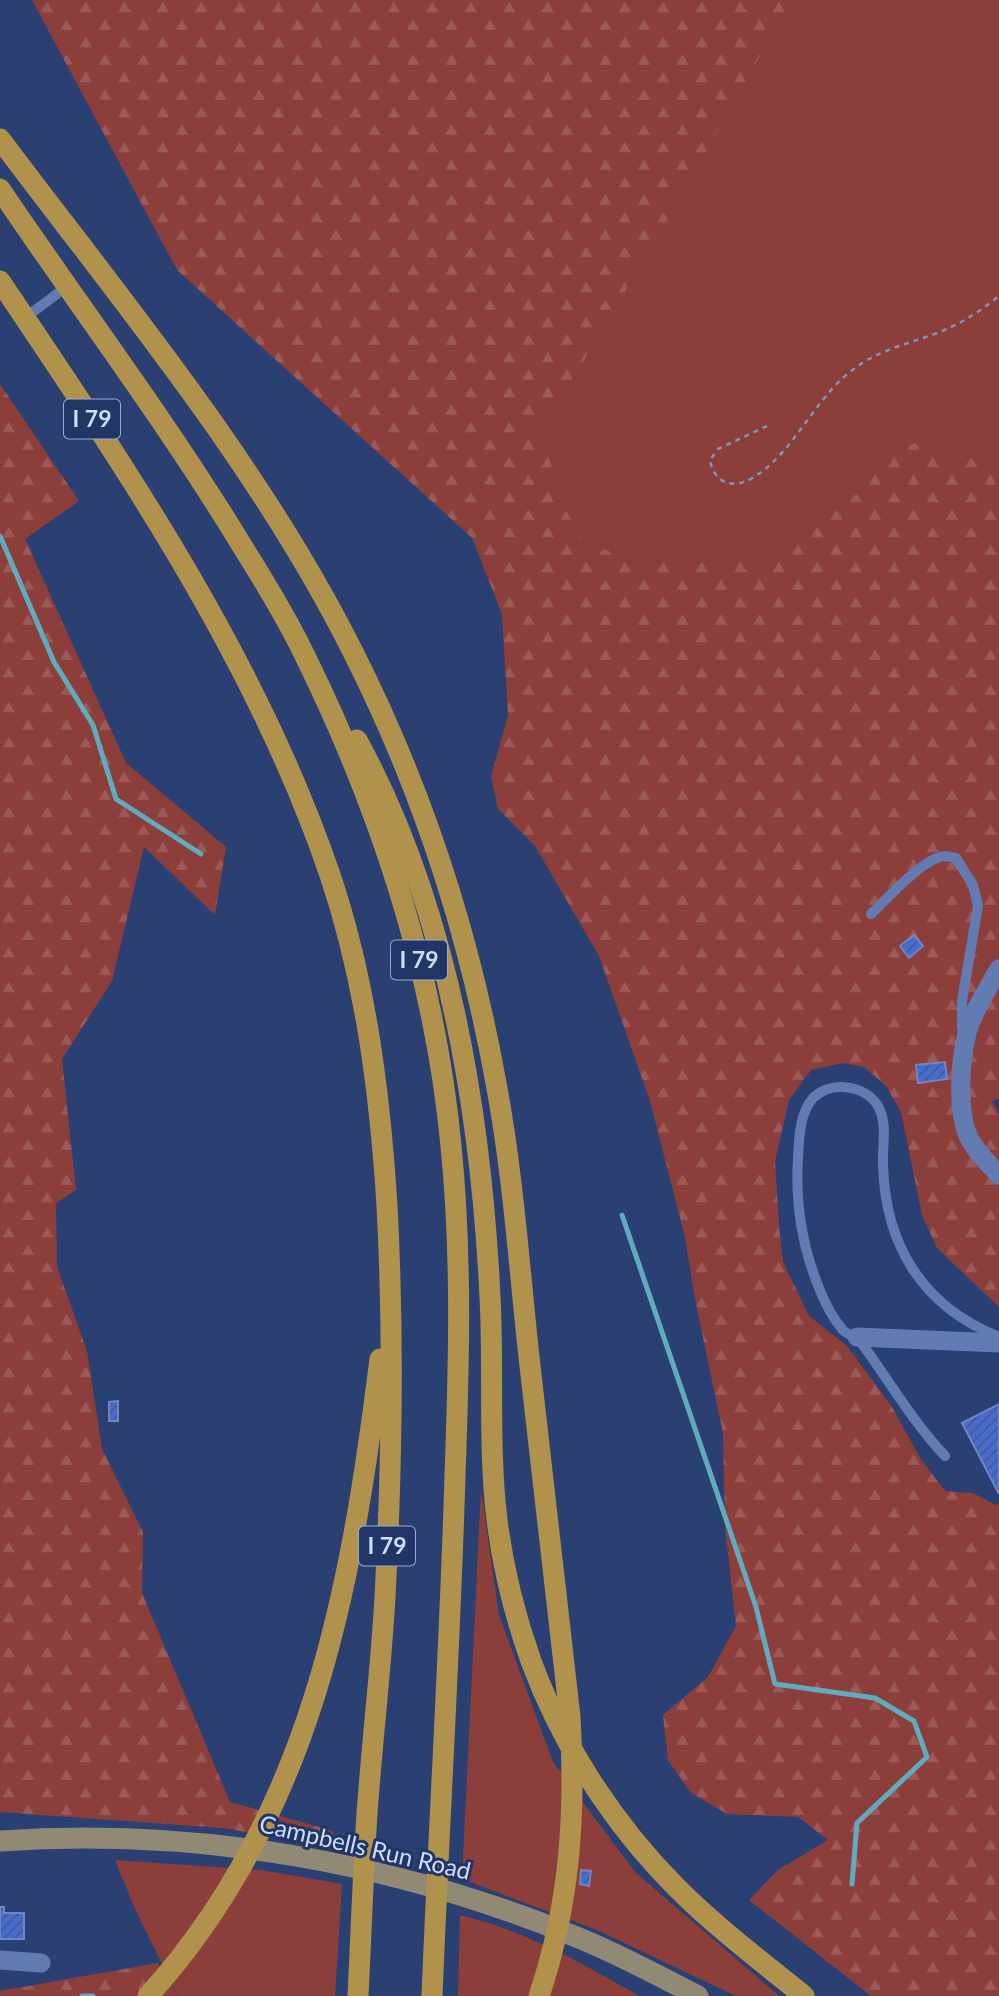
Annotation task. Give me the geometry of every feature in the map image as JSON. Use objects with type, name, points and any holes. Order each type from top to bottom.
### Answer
[{"type":"highway","points":[[0,139],[189,391],[263,496],[326,599],[394,739],[424,817],[473,972],[497,1086],[506,1150],[572,1754],[572,1832],[564,1902],[539,1996]]},
{"type":"highway","name":"I 79","points":[[0,189],[196,470],[274,598],[304,653],[334,717],[383,841],[424,978],[451,1143],[458,1246],[453,1565],[432,1996]]},
{"type":"highway","name":"I 79","points":[[0,281],[129,475],[192,577],[249,681],[287,764],[325,864],[362,994],[382,1122],[391,1273],[391,1446],[358,1996]]},
{"type":"highway","points":[[304,653],[371,767],[403,840],[433,933],[458,1030],[477,1141],[485,1219],[491,1306],[493,1458],[497,1519],[506,1574],[531,1662],[578,1760],[600,1794],[650,1859],[708,1917],[804,1996]]},
{"type":"highway","points":[[148,1996],[214,1914],[253,1849],[316,1691],[345,1589],[366,1476],[391,1273]]},
{"type":"main road","name":"Campbells Run Road","points":[[0,1841],[104,1837],[192,1842],[281,1853],[368,1871],[467,1896],[532,1919],[613,1954],[698,1996]]},
{"type":"street","points":[[999,969],[967,1031],[961,1094],[968,1136],[980,1155],[999,1175]]},
{"type":"street","points":[[858,1337],[999,1343]]},
{"type":"street","points":[[0,1960],[41,1963]]},
{"type":"lane","points":[[25,318],[66,287]]},
{"type":"lane","points":[[871,914],[922,867],[937,858],[956,858],[963,866],[973,885],[978,906],[962,1001],[963,1059]]},
{"type":"lane","points":[[945,1456],[882,1374],[858,1337],[844,1332],[827,1306],[802,1241],[796,1194],[799,1133],[805,1112],[813,1098],[830,1089],[846,1086],[864,1093],[878,1106],[885,1138],[884,1190],[892,1228],[904,1256],[922,1284],[940,1302],[977,1328],[999,1336]]},
{"type":"path","points":[[767,426],[718,449],[710,460],[712,472],[718,480],[735,484],[754,478],[787,449],[824,397],[851,371],[878,353],[949,328],[999,296]]},
{"type":"green space","points":[[32,0],[796,0],[765,47],[677,203],[542,431],[561,502],[586,543],[632,559],[685,564],[767,556],[810,533],[868,484],[889,452],[918,442],[965,455],[999,472],[999,1099],[992,1101],[999,1114],[999,1307],[937,1248],[922,1215],[901,1112],[886,1086],[864,1067],[843,1063],[811,1070],[789,1100],[775,1161],[783,1262],[809,1316],[847,1346],[892,1407],[920,1458],[945,1491],[973,1493],[999,1504],[999,1996],[871,1996],[749,1900],[778,1870],[828,1840],[798,1817],[727,1814],[690,1792],[668,1760],[663,1715],[708,1677],[736,1626],[725,1526],[723,1433],[685,1237],[650,1101],[599,956],[535,846],[498,809],[491,777],[508,715],[502,614],[472,538],[177,270]],"holes":[[[945,1062],[947,1079],[918,1082],[917,1065]]]},
{"type":"green space","points":[[231,0],[999,0],[999,472],[965,455],[918,442],[889,452],[868,484],[810,533],[767,556],[685,564],[632,559],[586,543]]},
{"type":"green space","points":[[0,384],[79,501],[25,539],[126,763],[226,847],[215,915],[144,847],[112,981],[62,1059],[76,1190],[56,1203],[57,1267],[87,1351],[102,1449],[143,1532],[142,1593],[230,1802],[333,1831],[333,1846],[222,1828],[0,1812]]},
{"type":"green space","points":[[481,1490],[499,1615],[553,1762],[635,1872],[779,1996],[736,1996],[597,1930],[462,1879]]},
{"type":"green space","points":[[115,1860],[261,1870],[342,1884],[335,1996],[178,1996],[135,1909]]},
{"type":"green space","points":[[460,1915],[484,1921],[530,1939],[639,1996],[458,1996]]},
{"type":"green space","points":[[158,1963],[178,1996],[0,1996],[0,1991]]},
{"type":"building","points":[[914,935],[923,946],[909,958],[900,946]]},
{"type":"building","points":[[945,1062],[947,1079],[918,1083],[916,1065]]},
{"type":"building","points":[[118,1401],[118,1421],[109,1421],[109,1402]]},
{"type":"building","points":[[999,1404],[999,1494],[962,1423]]},
{"type":"building","points":[[581,1870],[591,1871],[589,1886],[580,1884]]},
{"type":"building","points":[[0,1907],[4,1907],[4,1913],[24,1913],[24,1939],[0,1939]]},
{"type":"waterway","points":[[0,536],[54,662],[93,725],[116,799],[201,854]]},
{"type":"waterway","points":[[622,1215],[756,1607],[775,1684],[875,1698],[914,1721],[927,1757],[857,1823],[852,1884]]},
{"type":"waterway","points":[[82,1996],[93,1996]]}]
